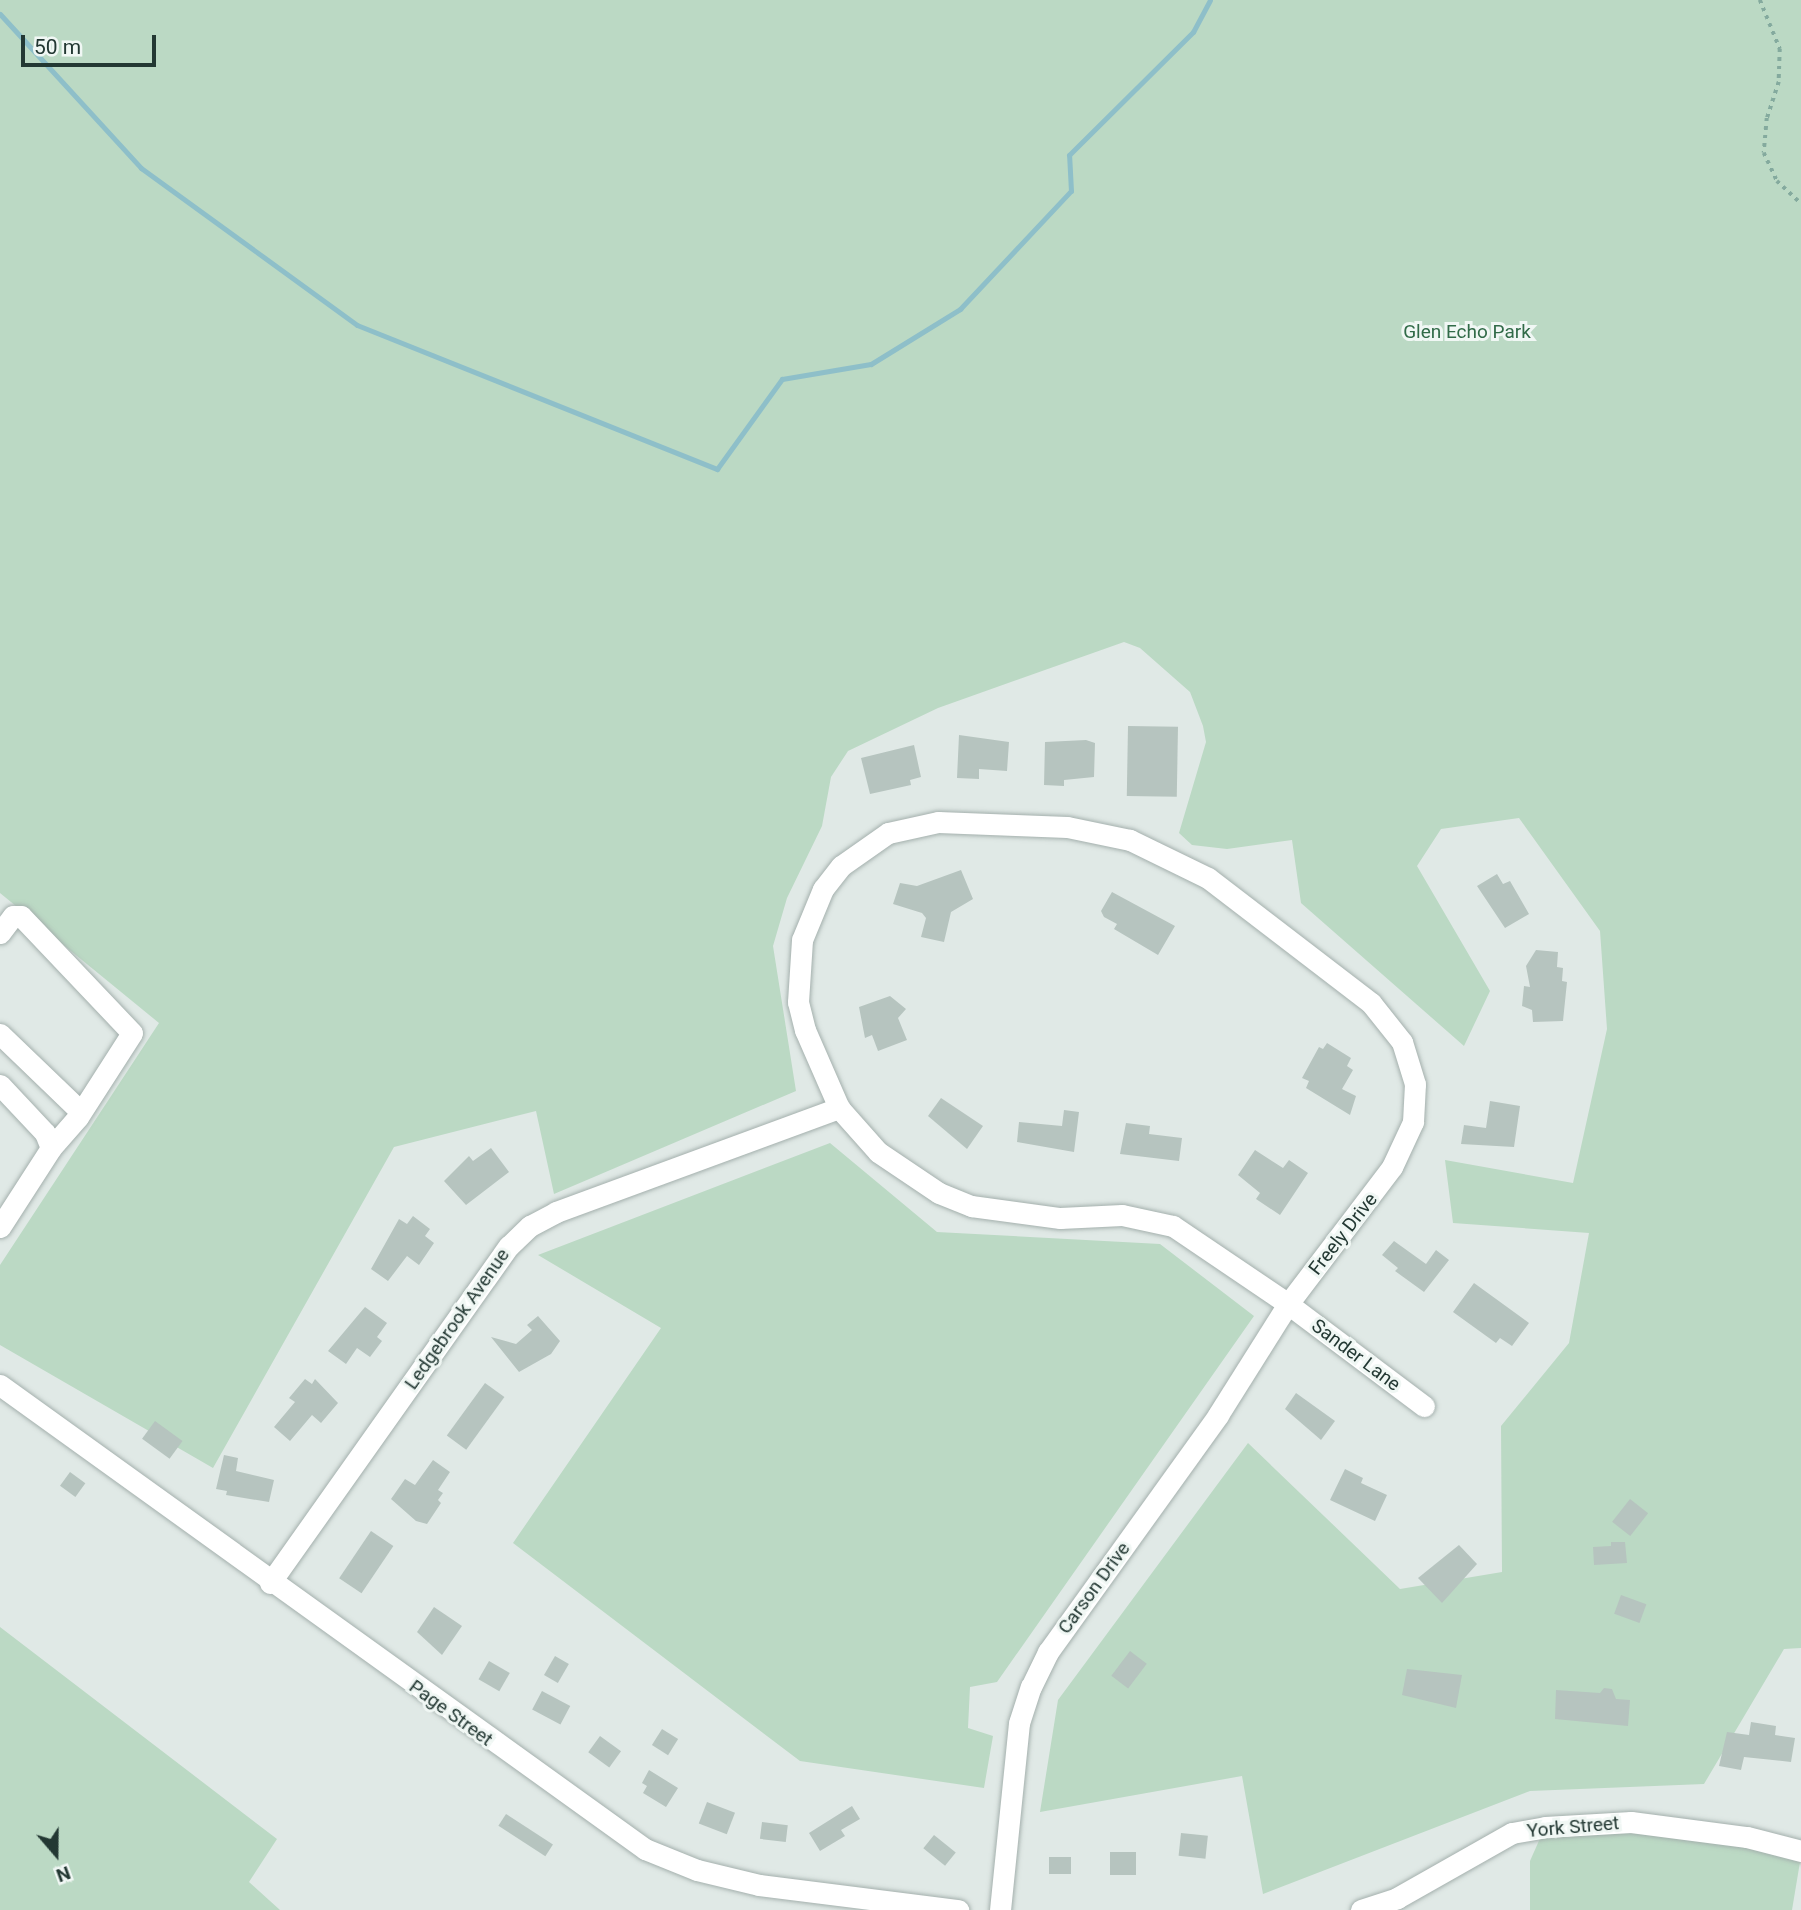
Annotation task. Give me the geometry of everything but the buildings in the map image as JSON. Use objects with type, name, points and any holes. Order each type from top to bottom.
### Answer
[{"type":"street","name":"Freely Drive","points":[[964,822],[1099,832],[1164,853],[1209,878],[1371,1003],[1391,1024],[1411,1062],[1416,1103],[1405,1145],[1376,1191],[1288,1304],[1196,1239],[1152,1218],[1017,1215],[971,1206],[939,1193],[878,1152],[839,1108],[805,1030],[798,973],[802,940],[817,900],[841,866],[863,848],[912,825],[964,822]]},
{"type":"street","points":[[0,933],[13,916],[21,916],[131,1030],[81,1112],[51,1148],[0,1227]]},
{"type":"street","points":[[0,1034],[81,1112]]},
{"type":"street","points":[[0,1085],[45,1133],[51,1148]]},
{"type":"street","name":"Ledgebrook Avenue","points":[[271,1583],[509,1246],[530,1226],[556,1212],[839,1108]]},
{"type":"street","name":"Sander Lane","points":[[1288,1304],[1424,1406]]},
{"type":"street","name":"Carson Drive","points":[[999,1910],[1018,1723],[1031,1687],[1048,1652],[1217,1415],[1288,1304]]},
{"type":"street","name":"Page Street","points":[[0,1385],[602,1823],[657,1856],[759,1885],[958,1910]]},
{"type":"street","name":"York Street","points":[[1362,1910],[1397,1898],[1512,1833],[1545,1827],[1631,1822],[1747,1837],[1801,1851]]},
{"type":"path","points":[[1760,0],[1780,49],[1779,82],[1767,118],[1764,153],[1777,181],[1801,203]]},
{"type":"green space","name":"Glen Echo Park","points":[[0,0],[1801,0],[1801,1648],[1784,1649],[1704,1784],[1530,1791],[1263,1894],[1242,1776],[1040,1812],[1058,1700],[1248,1443],[1400,1589],[1502,1572],[1501,1426],[1569,1343],[1589,1233],[1453,1223],[1445,1160],[1573,1183],[1607,1029],[1600,931],[1519,818],[1441,829],[1417,866],[1490,991],[1464,1046],[1301,903],[1292,840],[1227,849],[1192,845],[1179,833],[1206,742],[1203,726],[1190,692],[1140,648],[1124,642],[938,708],[848,751],[831,777],[822,826],[787,898],[773,946],[796,1091],[554,1194],[536,1111],[394,1147],[213,1468],[0,1345],[0,1265],[159,1023],[0,893]]},
{"type":"green space","points":[[830,1143],[937,1232],[1160,1244],[1254,1316],[997,1682],[970,1687],[968,1728],[993,1736],[984,1788],[800,1761],[513,1543],[661,1328],[538,1255]]},
{"type":"green space","points":[[0,1627],[277,1839],[249,1882],[280,1910],[0,1910]]},
{"type":"green space","points":[[1631,1822],[1801,1856],[1792,1910],[1530,1910],[1530,1861],[1545,1827]]},
{"type":"waterway","points":[[0,14],[141,168],[357,325],[717,469],[782,379],[871,364],[960,309],[1071,191],[1069,155],[1193,32],[1210,0]]}]
